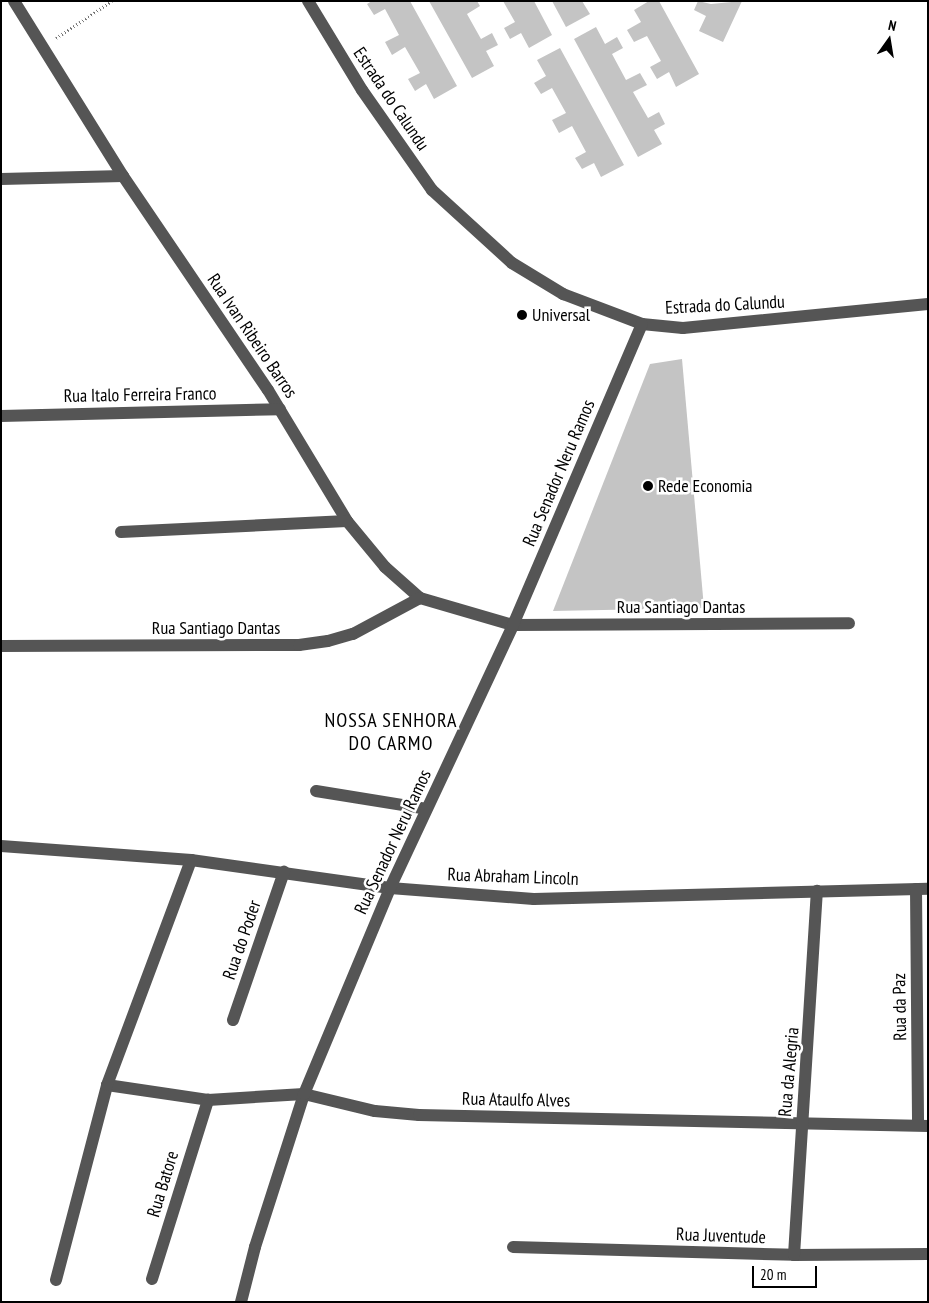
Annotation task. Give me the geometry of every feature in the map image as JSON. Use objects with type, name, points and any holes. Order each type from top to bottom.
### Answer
[{"type":"street","name":"Rua Ivan Ribeiro Barros","points":[[14,1],[123,176],[280,409],[347,521],[385,567],[420,598],[513,625]]},
{"type":"street","name":"Estrada do Calundu","points":[[308,1],[362,90],[432,190],[472,230],[512,263],[563,294],[642,324],[683,328],[928,304]]},
{"type":"street","points":[[1,179],[123,176]]},
{"type":"street","name":"Rua Senador Neru Ramos","points":[[241,1302],[255,1247],[304,1094],[390,888],[513,625],[642,324]]},
{"type":"street","name":"Rua Italo Ferreira Franco","points":[[1,416],[280,409]]},
{"type":"street","points":[[121,532],[347,521]]},
{"type":"street","name":"Rua Santiago Dantas","points":[[1,646],[299,645],[328,642],[361,630],[420,598]]},
{"type":"street","name":"Rua Santiago Dantas","points":[[513,625],[849,623]]},
{"type":"street","points":[[316,791],[427,809]]},
{"type":"street","name":"Rua Abraham Lincoln","points":[[1,846],[191,860],[390,888],[534,899],[922,889]]},
{"type":"street","points":[[56,1280],[107,1085],[191,860]]},
{"type":"street","name":"Rua do Poder","points":[[233,1020],[284,872]]},
{"type":"street","name":"Rua da Paz","points":[[922,889],[923,1126]]},
{"type":"street","name":"Rua da Alegria","points":[[794,1255],[802,1124],[812,1010],[817,891]]},
{"type":"street","name":"Rua Ataulfo Alves","points":[[107,1085],[208,1100],[304,1094],[375,1111],[419,1115],[923,1126]]},
{"type":"street","name":"Rua Batore","points":[[152,1279],[208,1100]]},
{"type":"street","name":"Rua Juventude","points":[[513,1247],[794,1255],[928,1254]]},
{"type":"path","points":[[43,47],[112,1]]},
{"type":"building","points":[[372,1],[410,1],[457,86],[434,99],[426,84],[415,91],[408,79],[420,73],[405,47],[392,55],[385,42],[399,35],[385,9],[374,15],[367,4]]},
{"type":"building","points":[[429,1],[477,1],[480,6],[467,14],[481,39],[492,33],[498,45],[486,51],[494,66],[472,78]]},
{"type":"building","points":[[503,1],[534,1],[552,35],[529,48],[521,33],[510,39],[504,28],[515,22]]},
{"type":"building","points":[[552,1],[582,1],[590,14],[566,27]]},
{"type":"building","points":[[649,1],[659,1],[699,74],[676,87],[669,72],[657,79],[650,67],[661,61],[647,36],[634,42],[627,30],[641,22],[634,10]]},
{"type":"building","points":[[698,1],[711,4],[742,1],[723,42],[699,31],[706,16],[694,10]]},
{"type":"building","points":[[596,27],[605,44],[617,37],[623,48],[612,54],[626,80],[640,73],[647,85],[633,92],[648,118],[659,112],[665,124],[654,130],[662,144],[638,157],[574,39]]},
{"type":"building","points":[[560,48],[624,165],[601,177],[594,163],[582,169],[575,158],[586,152],[572,126],[559,133],[552,120],[566,113],[552,88],[541,94],[534,83],[546,76],[537,60]]},
{"type":"building","name":"Rede Economia","points":[[682,359],[704,608],[553,611],[650,364]]},
{"type":"place","name":"Universal","points":[[522,315]]},
{"type":"place","name":"Rede Economia","points":[[648,486]]},
{"type":"district","name":"NOSSA SENHORA DO CARMO","points":[[391,732]]}]
